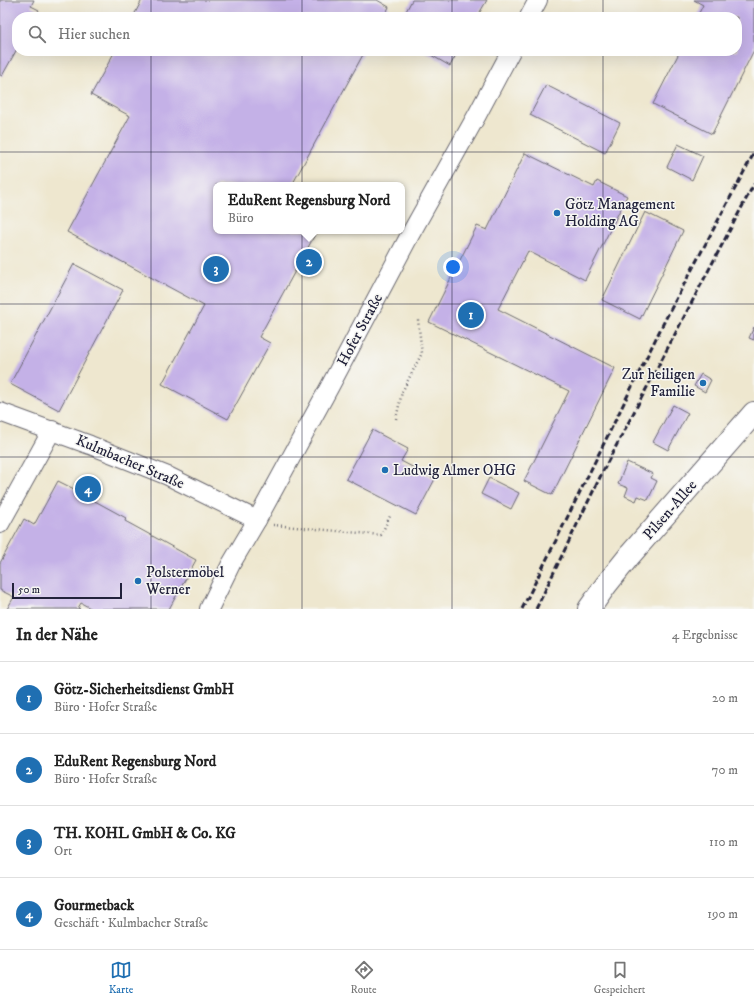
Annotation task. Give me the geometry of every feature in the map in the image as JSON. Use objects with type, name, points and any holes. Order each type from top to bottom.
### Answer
[{"type":"street","points":[[532,12],[538,0]]},
{"type":"street","name":"Hofer Straße","points":[[209,609],[231,564],[257,520],[508,56]]},
{"type":"street","name":"Kulmbacher Straße","points":[[0,412],[52,430],[168,476],[257,520]]},
{"type":"street","name":"Pilsen-Allee","points":[[589,609],[606,585],[653,529],[754,413]]},
{"type":"street","points":[[0,524],[52,430]]},
{"type":"path","points":[[396,419],[402,392],[422,353],[418,320]]},
{"type":"path","points":[[257,520],[270,524],[381,535],[391,514]]},
{"type":"building","points":[[0,0],[34,0],[31,6],[39,10],[38,12],[12,12],[13,56],[2,76],[0,75]]},
{"type":"building","points":[[142,0],[377,0],[389,7],[386,12],[136,12]]},
{"type":"building","points":[[412,0],[487,0],[480,12],[406,12]]},
{"type":"building","points":[[694,0],[754,0],[754,50],[712,134],[653,104],[677,56],[742,56],[742,12],[700,12],[703,5]]},
{"type":"building","points":[[112,56],[362,56],[294,182],[213,182],[213,234],[315,234],[259,337],[270,343],[228,419],[162,384],[204,306],[67,232],[130,116],[91,95]]},
{"type":"building","points":[[433,56],[455,56],[450,66]]},
{"type":"building","points":[[546,85],[620,123],[605,153],[530,115]]},
{"type":"building","points":[[678,144],[703,156],[692,180],[667,167]]},
{"type":"building","points":[[525,153],[594,187],[597,181],[627,196],[585,280],[528,251],[498,309],[615,368],[552,495],[524,481],[569,391],[429,322],[477,226],[487,230]]},
{"type":"building","points":[[645,212],[683,231],[640,319],[602,300]]},
{"type":"building","points":[[74,264],[123,290],[59,410],[10,384]]},
{"type":"building","points":[[754,327],[754,340],[749,338]]},
{"type":"building","name":"Zur heiligen Familie","points":[[701,374],[711,380],[705,392],[694,386]]},
{"type":"building","points":[[673,405],[688,413],[668,450],[653,442]]},
{"type":"building","name":"Ludwig Almer OHG","points":[[372,430],[408,449],[401,461],[435,479],[416,515],[346,479]]},
{"type":"building","points":[[627,462],[653,474],[651,478],[657,481],[648,500],[638,496],[636,501],[625,496],[628,488],[618,484]]},
{"type":"building","points":[[83,477],[100,487],[93,500],[126,518],[125,521],[196,560],[169,609],[92,609],[81,603],[78,608],[80,609],[7,609],[14,597],[0,590],[0,563],[24,519],[34,525],[58,481],[76,490]]},
{"type":"building","points":[[489,478],[519,493],[511,509],[481,494]]},
{"type":"railway","points":[[522,609],[665,320],[754,153]]},
{"type":"railway","points":[[536,609],[604,469],[754,184]]},
{"type":"place","name":"Götz Management Holding AG","points":[[557,213]]},
{"type":"place","name":"EduRent Regensburg Nord","points":[[309,262]]},
{"type":"place","name":"TH. KOHL GmbH & Co. KG","points":[[216,269]]},
{"type":"place","name":"Götz-Sicherheitsdienst GmbH","points":[[471,315]]},
{"type":"place","name":"Zur heiligen Familie","points":[[703,383]]},
{"type":"place","name":"Ludwig Almer OHG","points":[[385,470]]},
{"type":"place","name":"Gourmetback","points":[[88,489]]},
{"type":"place","name":"Polstermöbel Werner","points":[[138,581]]}]
